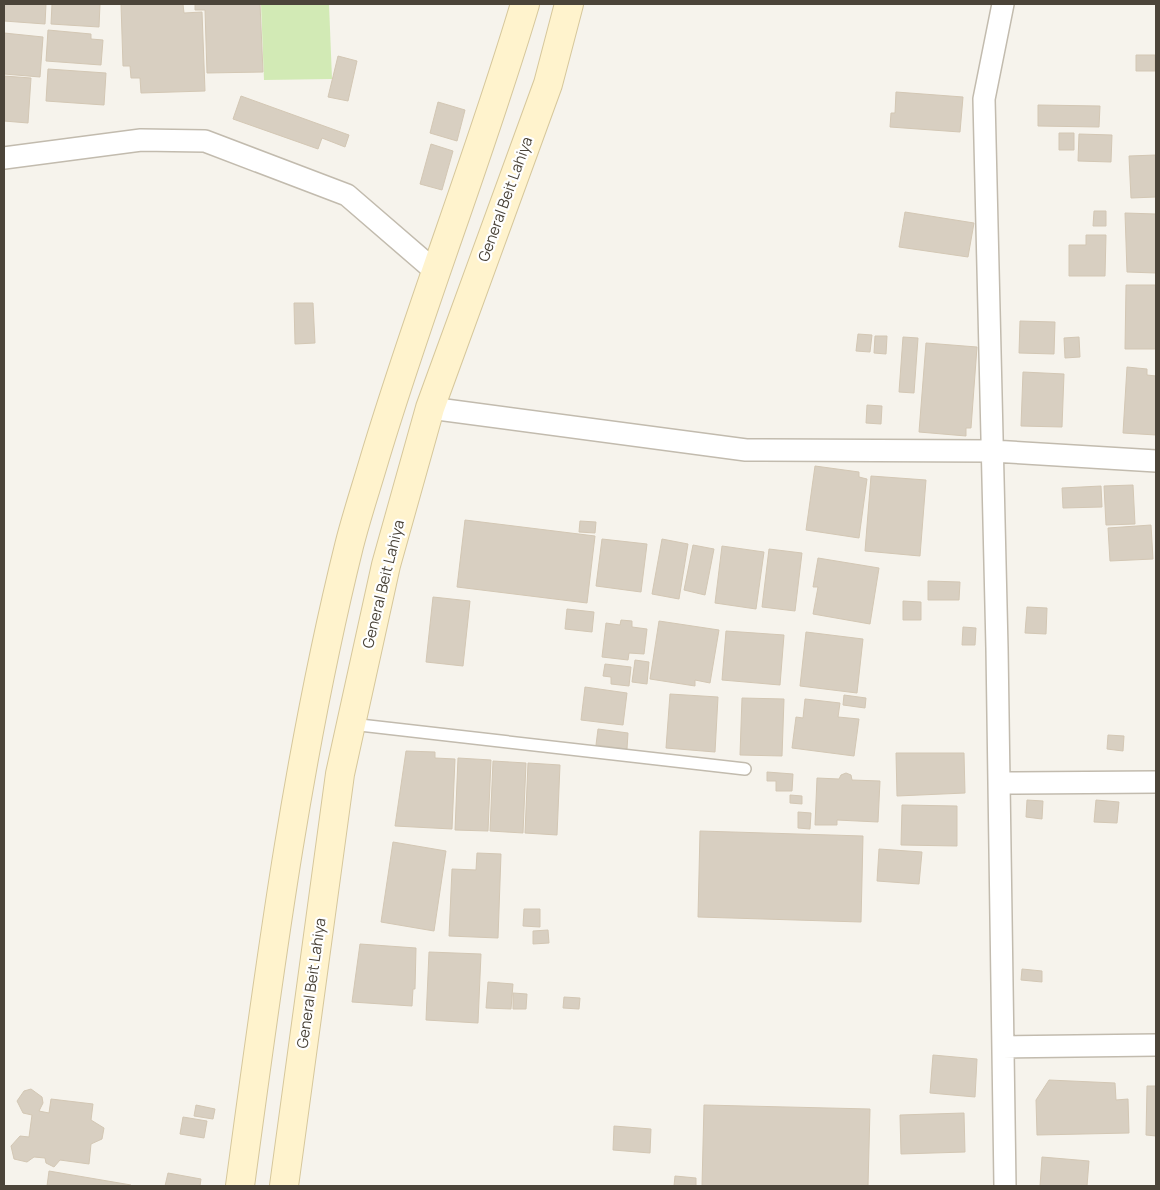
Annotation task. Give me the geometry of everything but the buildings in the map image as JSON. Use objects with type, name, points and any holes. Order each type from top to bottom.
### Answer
[{"type":"main road","points":[[240,1186],[277,910],[326,651],[349,544],[400,373],[504,73],[525,4]]},
{"type":"main road","name":"General Beit Lahiya","points":[[284,1186],[340,774],[386,565],[430,408],[548,84],[569,4]]},
{"type":"street","points":[[1003,4],[984,99],[999,783],[1005,1186]]},
{"type":"street","points":[[4,158],[141,140],[205,141],[347,195],[435,271]]},
{"type":"street","points":[[430,408],[746,450],[992,451],[1156,461]]},
{"type":"street","points":[[999,783],[1156,782]]},
{"type":"street","points":[[1003,1047],[1156,1045]]},
{"type":"lane","points":[[351,724],[746,769]]},
{"type":"green space","points":[[261,4],[329,4],[332,79],[264,80]]}]
